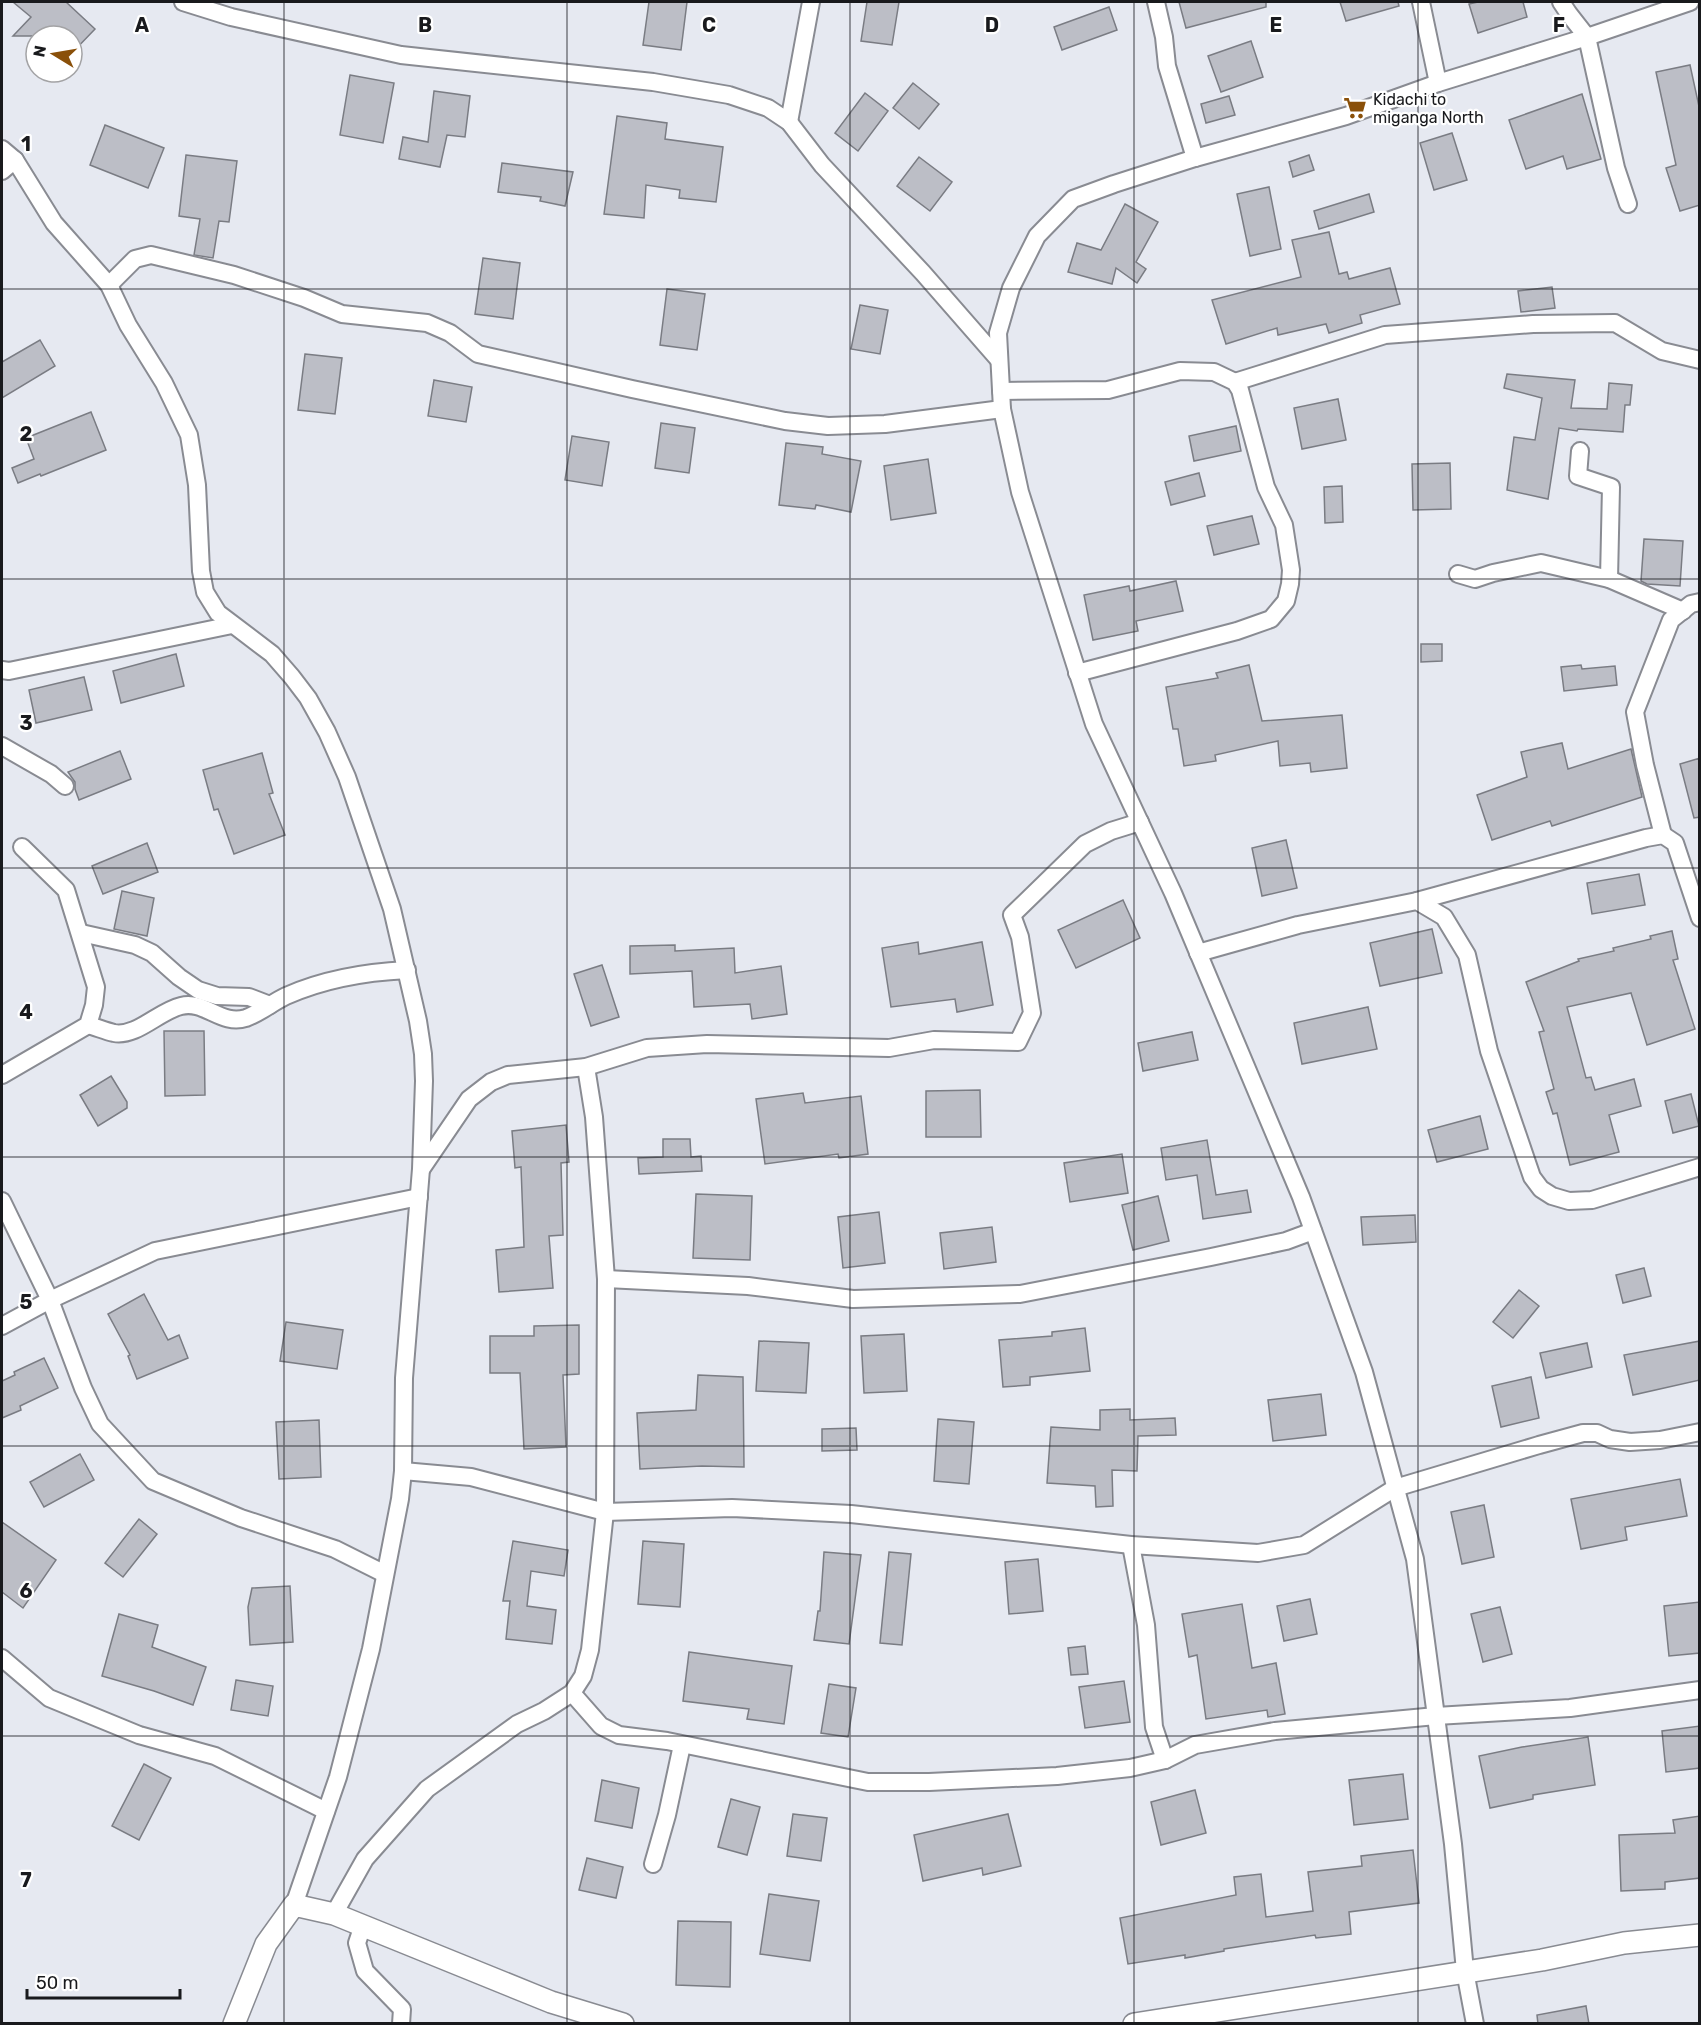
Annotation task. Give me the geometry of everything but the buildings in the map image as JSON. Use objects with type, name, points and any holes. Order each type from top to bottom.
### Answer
[{"type":"street","points":[[183,2],[231,17],[401,55],[652,82],[729,95],[768,108],[789,122],[822,165],[923,273],[999,360]]},
{"type":"street","points":[[789,122],[811,2]]},
{"type":"street","points":[[1156,2],[1167,66],[1195,158]]},
{"type":"street","points":[[1421,2],[1438,83]]},
{"type":"street","points":[[1562,2],[1569,15],[1587,37],[1616,168],[1628,204]]},
{"type":"street","points":[[1475,2024],[1465,1971],[1453,1844],[1415,1559],[1364,1372],[1301,1197],[1198,953],[1094,724],[1020,492],[1002,409],[998,333],[1011,288],[1037,236],[1073,199],[1195,158],[1346,117],[1438,83],[1587,37],[1690,2]]},
{"type":"street","points":[[2,149],[15,160],[54,223],[109,285],[128,325],[164,383],[189,435],[197,486],[201,571],[205,592],[218,613],[272,654],[308,698],[327,732],[347,777],[392,909],[423,1054],[421,1169],[404,1378],[403,1471],[371,1649],[338,1777],[294,1905],[266,1944],[234,2024]]},
{"type":"street","points":[[2,171],[15,160]]},
{"type":"street","points":[[109,285],[135,259],[151,255],[234,275],[304,298],[342,314],[427,323],[450,333],[478,354],[643,392],[785,421],[828,426],[885,424],[1002,409]]},
{"type":"street","points":[[1235,382],[1385,335],[1533,324],[1614,323],[1662,351],[1700,360]]},
{"type":"street","points":[[1001,392],[1108,390],[1180,371],[1214,372],[1235,382],[1244,400],[1266,487],[1284,525],[1291,570],[1290,584],[1286,601],[1271,619],[1237,631],[1077,673]]},
{"type":"street","points":[[1580,452],[1578,477],[1611,488],[1609,579]]},
{"type":"street","points":[[1458,574],[1475,579],[1541,562],[1609,579],[1683,611]]},
{"type":"street","points":[[1700,602],[1691,604],[1671,620],[1635,712],[1663,835],[1675,843],[1700,918]]},
{"type":"street","points":[[2,669],[9,671],[232,625]]},
{"type":"street","points":[[2,746],[51,774],[65,786]]},
{"type":"street","points":[[421,1169],[469,1099],[491,1082],[508,1075],[586,1067],[647,1048],[707,1044],[889,1048],[934,1040],[1018,1042],[1032,1012],[1020,937],[1012,915],[1085,844],[1111,831],[1140,822]]},
{"type":"street","points":[[1198,953],[1298,925],[1417,901],[1663,835]]},
{"type":"street","points":[[2,1075],[88,1024],[94,1005],[96,987],[66,890],[22,847]]},
{"type":"street","points":[[1417,901],[1444,917],[1467,956],[1489,1051],[1532,1177],[1541,1189],[1552,1196],[1569,1201],[1593,1200],[1700,1167]]},
{"type":"street","points":[[81,933],[135,945],[152,954],[178,977],[198,990],[217,996],[249,997],[270,1005]]},
{"type":"street","points":[[88,1024],[116,1034],[132,1030],[182,1005],[200,1006],[229,1020],[246,1018],[286,996],[321,984],[371,972],[406,970]]},
{"type":"street","points":[[334,1914],[365,1859],[426,1790],[516,1724],[544,1711],[572,1693],[582,1676],[590,1650],[605,1512],[606,1279],[594,1117],[586,1067]]},
{"type":"street","points":[[2,1326],[50,1300],[155,1251],[419,1197]]},
{"type":"street","points":[[2,1201],[50,1300],[83,1388],[100,1424],[153,1481],[241,1518],[335,1549],[385,1574]]},
{"type":"street","points":[[606,1279],[748,1286],[853,1299],[1020,1294],[1221,1255],[1286,1240],[1313,1231]]},
{"type":"street","points":[[403,1471],[471,1477],[605,1512],[732,1509],[851,1514],[1131,1545],[1258,1553],[1304,1545],[1395,1488],[1583,1433],[1597,1433],[1610,1439],[1630,1443],[1700,1432]]},
{"type":"street","points":[[1131,1545],[1146,1625],[1154,1727],[1165,1760]]},
{"type":"street","points":[[2,1658],[49,1698],[139,1735],[215,1756],[326,1811]]},
{"type":"street","points":[[572,1693],[601,1726],[619,1735],[682,1745],[868,1782],[929,1782],[1057,1776],[1130,1768],[1165,1760],[1195,1745],[1275,1731],[1436,1716],[1570,1708],[1700,1690]]},
{"type":"street","points":[[653,1864],[667,1815],[682,1745]]},
{"type":"street","points":[[294,1905],[334,1914],[552,2002],[623,2024]]},
{"type":"street","points":[[363,1925],[357,1943],[365,1971],[402,2009],[401,2024]]},
{"type":"street","points":[[1134,2024],[1542,1960],[1624,1943],[1700,1935]]},
{"type":"place","name":"Kidachi to miganga North","points":[[1355,108]]}]
